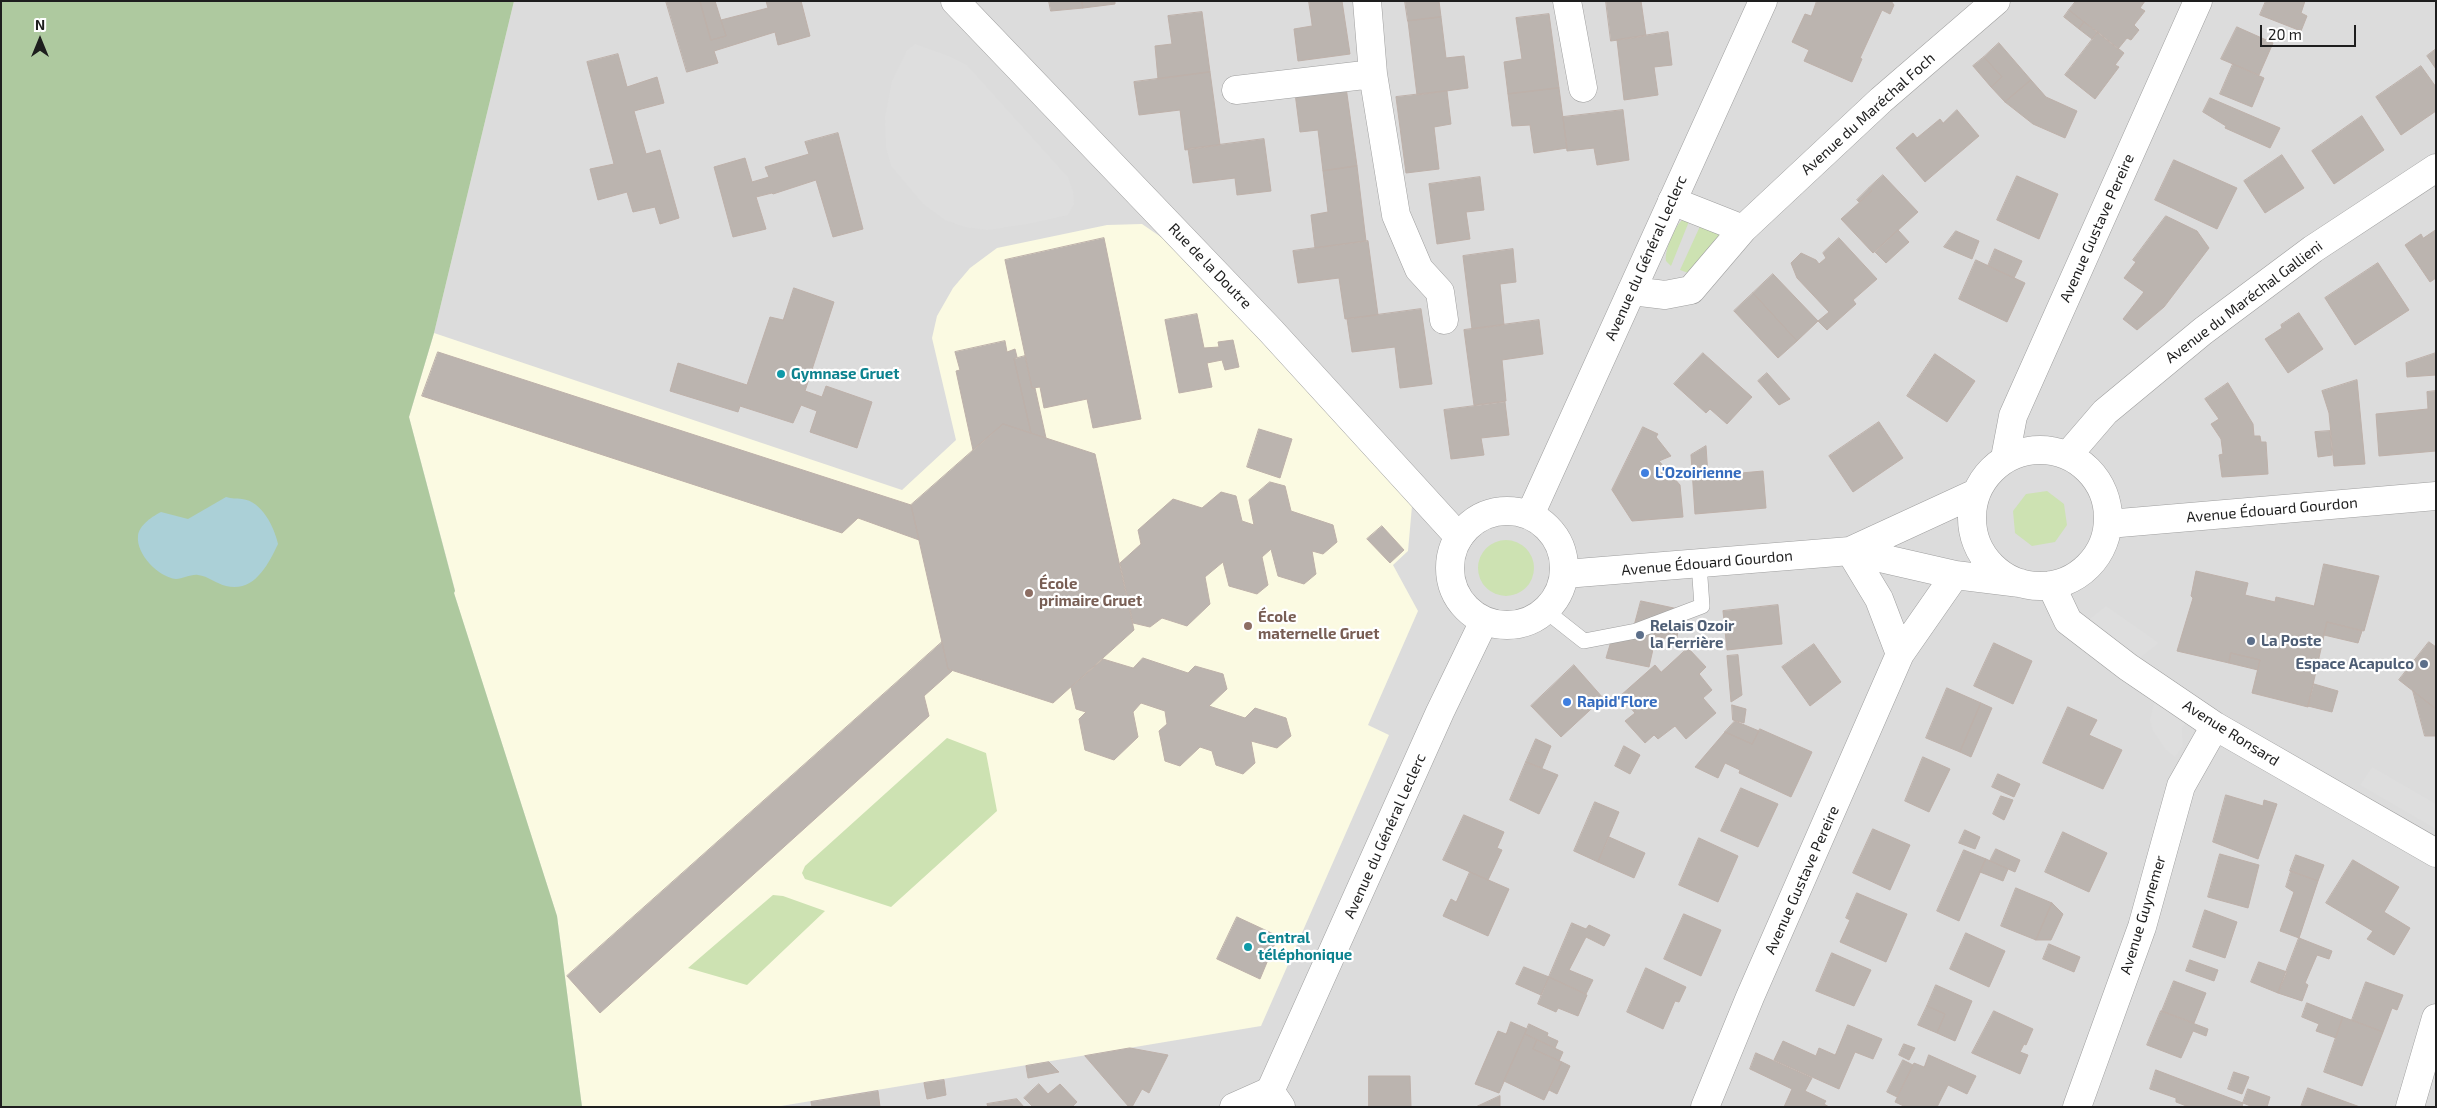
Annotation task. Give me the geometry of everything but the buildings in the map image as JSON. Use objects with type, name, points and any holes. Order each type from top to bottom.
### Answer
[{"type":"street","name":"Rue de la Doutre","points":[[955,1],[1154,206],[1271,331],[1458,537]]},
{"type":"street","points":[[1367,1],[1373,74],[1396,215],[1419,269],[1440,292],[1444,320]]},
{"type":"street","points":[[1567,1],[1583,88]]},
{"type":"street","name":"Avenue du Général Leclerc","points":[[1530,515],[1762,1]]},
{"type":"street","name":"Avenue du Maréchal Foch","points":[[1632,291],[1664,295],[1691,290],[1743,228],[1881,100],[1996,1]]},
{"type":"street","name":"Avenue Gustave Pereire","points":[[2005,458],[2013,416],[2198,1]]},
{"type":"street","points":[[1236,90],[1373,74]]},
{"type":"street","name":"Avenue du Maréchal Gallieni","points":[[2068,455],[2105,412],[2203,331],[2313,249],[2436,168]]},
{"type":"street","points":[[1672,201],[1743,228]]},
{"type":"street","points":[[2047,449],[2068,455],[2086,466],[2100,483],[2107,503],[2108,524],[2103,546],[2090,565],[2072,578],[2051,585],[2035,586],[2020,583],[1999,574],[1983,557],[1974,537],[1971,515],[1976,493],[1987,473],[2005,458],[2025,450],[2047,449]]},
{"type":"street","name":"Avenue Édouard Gourdon","points":[[1850,551],[1976,493]]},
{"type":"street","name":"Avenue Édouard Gourdon","points":[[2108,524],[2436,496]]},
{"type":"street","points":[[1498,511],[1514,511],[1530,515],[1542,522],[1553,533],[1560,546],[1565,574],[1562,588],[1546,611],[1532,620],[1516,625],[1500,626],[1484,621],[1470,613],[1459,600],[1452,585],[1449,569],[1451,552],[1458,537],[1476,520],[1498,511]]},
{"type":"street","points":[[1850,551],[1879,599],[1900,654]]},
{"type":"street","name":"Avenue Édouard Gourdon","points":[[1565,574],[1850,551],[1955,574],[2020,583]]},
{"type":"street","name":"Avenue Gustave Pereire","points":[[1705,1107],[1750,997],[1900,654],[1955,574]]},
{"type":"street","name":"Avenue Ronsard","points":[[2051,585],[2068,621],[2128,668],[2215,726],[2436,853]]},
{"type":"street","name":"Avenue du Général Leclerc","points":[[1272,1102],[1440,712],[1484,621]]},
{"type":"street","name":"Avenue Guynemer","points":[[2077,1107],[2142,927],[2181,786],[2215,726]]},
{"type":"street","points":[[2410,1107],[2436,1018]]},
{"type":"street","points":[[1234,1107],[1272,1102]]},
{"type":"lane","points":[[1546,611],[1584,641],[1636,632],[1702,606],[1699,564]]},
{"type":"shaded area","points":[[514,1],[2436,1],[2436,1107],[582,1107],[557,916],[454,593],[455,590],[409,417],[434,333]]},
{"type":"shaded area","points":[[915,44],[967,65],[1068,177],[1073,191],[1074,204],[1068,215],[1028,224],[987,230],[965,227],[945,220],[923,204],[891,166],[886,148],[885,117],[892,81],[907,50]]},
{"type":"shaded area","points":[[1142,224],[1177,248],[1412,506],[1408,551],[1393,565],[1418,611],[1368,725],[1389,735],[1261,1026],[775,1107],[582,1107],[557,916],[454,593],[455,590],[409,417],[434,333],[902,490],[956,440],[932,338],[937,316],[953,288],[970,268],[997,248],[1107,225]]},
{"type":"shaded area","points":[[2106,606],[2159,643],[2128,667],[2078,628]]},
{"type":"shaded area","points":[[2158,687],[2195,712],[2182,728],[2183,746],[2175,757],[2166,750],[2153,731],[2150,720]]},
{"type":"shaded area","points":[[2372,767],[2436,804],[2436,829],[2360,785]]},
{"type":"green space","points":[[1,1],[514,1],[434,333],[409,417],[454,593],[557,916],[582,1107],[1,1107]]},
{"type":"green space","points":[[1683,219],[1690,219],[1671,266],[1666,261],[1668,245]]},
{"type":"green space","points":[[1701,224],[1720,235],[1691,274],[1680,270]]},
{"type":"green space","points":[[2047,491],[2064,504],[2067,525],[2055,542],[2032,546],[2015,533],[2013,511],[2026,494]]},
{"type":"green space","points":[[1506,540],[1517,542],[1526,548],[1532,557],[1534,568],[1532,579],[1526,588],[1517,594],[1506,596],[1495,594],[1486,588],[1480,579],[1478,568],[1480,557],[1486,548],[1495,542]]},
{"type":"green space","points":[[947,738],[986,753],[997,811],[891,907],[805,879],[802,873],[805,866]]},
{"type":"green space","points":[[773,895],[783,896],[825,911],[747,985],[688,968]]},
{"type":"water","points":[[226,497],[242,499],[255,504],[266,516],[276,537],[278,544],[259,576],[245,585],[236,587],[226,586],[198,575],[176,579],[162,574],[144,557],[138,543],[138,536],[141,528],[147,521],[161,512],[188,519]]},
{"type":"place","name":"Gymnase Gruet","points":[[781,374]]},
{"type":"place","name":"L'Ozoirienne","points":[[1645,473]]},
{"type":"place","name":"École primaire Gruet","points":[[1029,593]]},
{"type":"place","name":"École maternelle Gruet","points":[[1248,626]]},
{"type":"place","name":"Relais Ozoir la Ferrière","points":[[1640,635]]},
{"type":"place","name":"La Poste","points":[[2251,641]]},
{"type":"place","name":"Espace Acapulco","points":[[2424,664]]},
{"type":"place","name":"Rapid'Flore","points":[[1567,702]]},
{"type":"place","name":"Central téléphonique","points":[[1248,947]]}]
